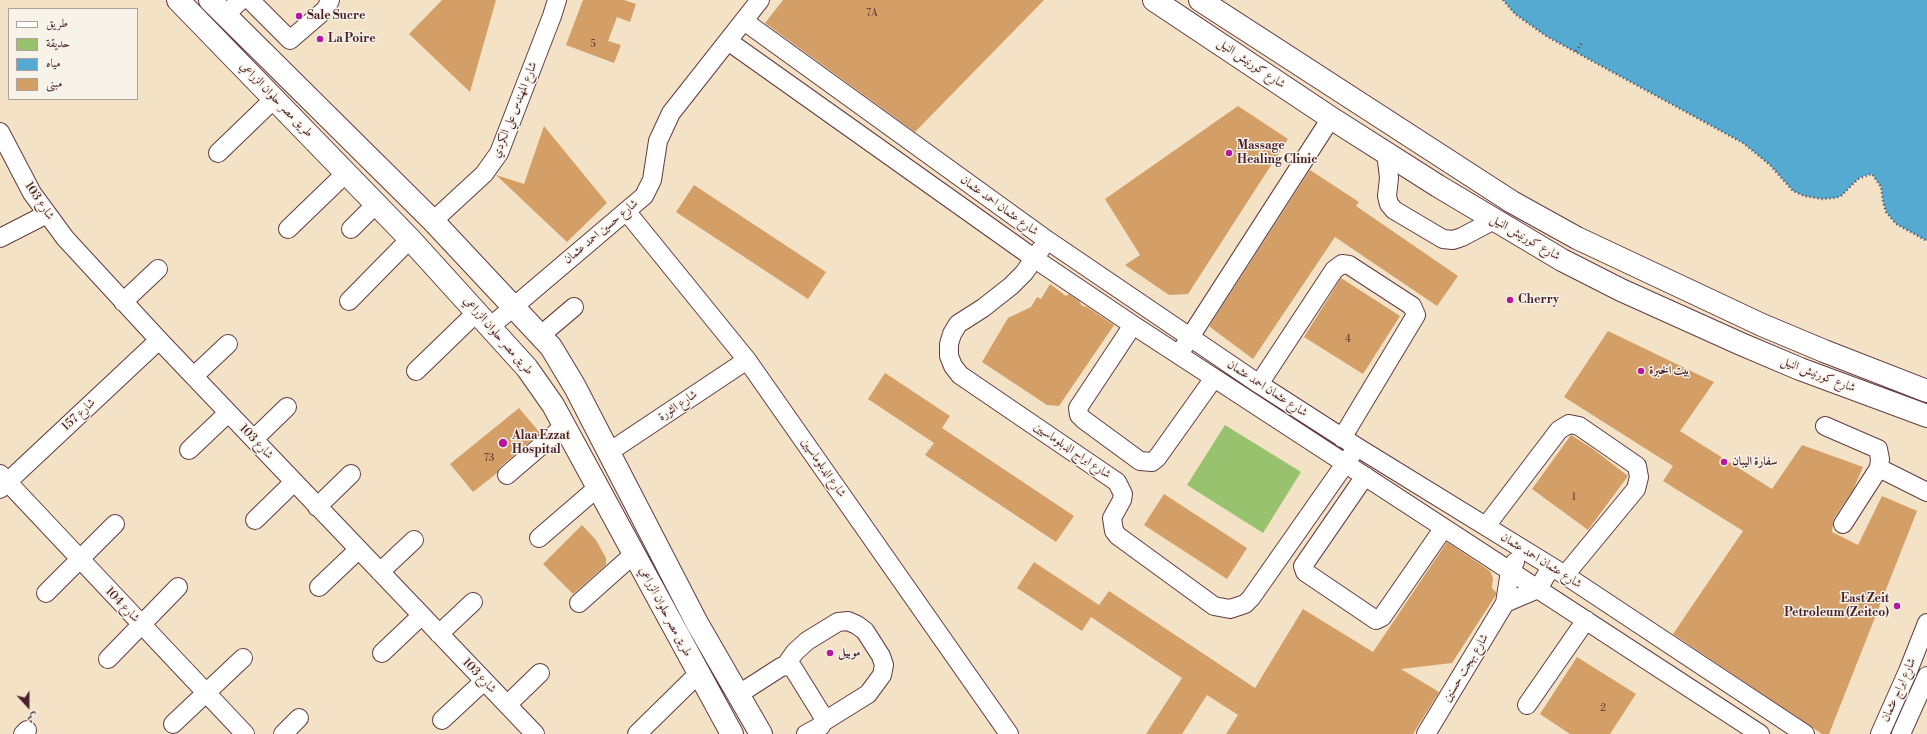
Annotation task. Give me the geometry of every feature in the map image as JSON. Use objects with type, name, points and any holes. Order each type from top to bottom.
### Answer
[{"type":"main road","name":"طريق مصر حلوان الزراعي","points":[[178,0],[275,98],[410,239],[484,319],[541,386],[732,734]]},
{"type":"main road","name":"شارع كورنيش النيل","points":[[1154,0],[1331,118],[1494,220],[1562,260],[1675,315],[1800,369],[1927,416]]},
{"type":"main road","name":"شارع كورنيش النيل","points":[[1200,0],[1505,198],[1577,238],[1762,325],[1927,391]]},
{"type":"main road","name":"طريق مصر حلوان الزراعي","points":[[217,8],[433,221],[541,335],[568,373],[697,623],[761,734]]},
{"type":"street","points":[[217,8],[241,0]]},
{"type":"street","points":[[250,0],[290,40],[326,9],[330,0]]},
{"type":"street","name":"شارع المهندس علي الكردي","points":[[433,221],[484,174],[499,153],[557,0]]},
{"type":"street","name":"شارع حسين احمد عثمان","points":[[416,371],[484,319],[514,306],[644,196],[652,180],[658,141],[671,114],[760,0]]},
{"type":"street","name":"شارع عثمان احمد عثمان","points":[[744,21],[1048,240],[1259,384],[1349,442],[1558,571],[1805,734]]},
{"type":"street","name":"شارع عثمان احمد عثمان","points":[[728,41],[1035,259],[1133,325],[1760,734]]},
{"type":"street","points":[[218,153],[275,98]]},
{"type":"street","points":[[1179,355],[1331,118]]},
{"type":"street","name":"شارع 103","points":[[0,132],[19,171],[47,214],[123,302],[535,734]]},
{"type":"street","points":[[886,154],[901,135]]},
{"type":"street","points":[[1386,152],[1389,178],[1387,196],[1389,204],[1394,210],[1443,239],[1453,240],[1462,237],[1494,220]]},
{"type":"street","points":[[288,229],[346,173]]},
{"type":"street","points":[[351,229],[376,204]]},
{"type":"street","name":"شارع الدبلوماسيين","points":[[626,212],[747,360],[1009,734]]},
{"type":"street","points":[[0,238],[47,214]]},
{"type":"street","points":[[349,301],[410,239]]},
{"type":"street","name":"شارع ابراج الدبلوماسيين","points":[[1048,240],[1035,259],[1006,290],[958,324],[952,334],[949,344],[949,356],[953,366],[960,375],[1116,482],[1123,494],[1122,500],[1112,518],[1114,531],[1118,536],[1214,606],[1230,609],[1245,604],[1251,598],[1346,463],[1349,442],[1416,315],[1412,306],[1352,267],[1342,264],[1336,267],[1259,384]]},
{"type":"street","points":[[123,302],[158,269]]},
{"type":"street","points":[[541,335],[574,306]]},
{"type":"street","points":[[1133,325],[1078,408],[1079,415],[1084,420],[1140,461],[1146,463],[1152,462],[1157,458],[1214,378]]},
{"type":"street","name":"شارع 157","points":[[2,482],[159,340]]},
{"type":"street","points":[[194,376],[228,344]]},
{"type":"street","name":"شارع الثورة","points":[[609,452],[747,360]]},
{"type":"street","points":[[254,439],[287,407]]},
{"type":"street","points":[[189,450],[228,413]]},
{"type":"street","points":[[1486,526],[1559,430],[1569,424],[1579,426],[1637,466],[1639,477],[1636,489],[1558,571],[1538,589],[1505,603]]},
{"type":"street","points":[[507,475],[564,426]]},
{"type":"street","points":[[1825,426],[1878,449],[1880,459],[1878,468],[1843,524]]},
{"type":"street","points":[[1878,468],[1927,492]]},
{"type":"street","points":[[318,507],[351,474]]},
{"type":"street","points":[[1365,476],[1303,566],[1305,572],[1376,620],[1382,617],[1444,529]]},
{"type":"street","name":"شارع 104","points":[[2,482],[80,561],[245,734]]},
{"type":"street","points":[[255,520],[294,482]]},
{"type":"street","points":[[539,538],[597,488]]},
{"type":"street","points":[[46,593],[80,561],[115,524]]},
{"type":"street","points":[[380,572],[414,540]]},
{"type":"street","points":[[1510,571],[1523,549]]},
{"type":"street","points":[[319,587],[358,550]]},
{"type":"street","points":[[579,603],[634,554]]},
{"type":"street","name":"شارع بهجت حسنين","points":[[1426,734],[1505,603],[1510,571]]},
{"type":"street","points":[[108,659],[178,587]]},
{"type":"street","points":[[439,634],[473,602]]},
{"type":"street","points":[[382,653],[421,616]]},
{"type":"street","points":[[1527,705],[1586,620]]},
{"type":"street","points":[[739,694],[785,666],[795,652],[807,641],[838,622],[848,621],[857,624],[865,631],[881,656],[884,665],[882,675],[868,694],[806,734]]},
{"type":"street","name":"شارع ابراج عثمان","points":[[1880,734],[1923,645],[1927,623]]},
{"type":"street","points":[[173,724],[243,658]]},
{"type":"street","points":[[785,666],[793,668],[823,714],[823,722]]},
{"type":"street","points":[[507,705],[540,673]]},
{"type":"street","points":[[637,734],[698,674]]},
{"type":"street","name":"شارع ابراج عثمان","points":[[1901,734],[1927,676]]},
{"type":"street","points":[[442,720],[484,681]]},
{"type":"street","points":[[283,734],[299,718]]},
{"type":"path","points":[[1503,0],[1514,14],[1546,36],[1576,51],[1683,112],[1743,143],[1770,165],[1793,191],[1804,196],[1822,199],[1835,198],[1848,190],[1858,179],[1872,174],[1881,187],[1886,212],[1896,224],[1927,241]]},
{"type":"path","points":[[1576,51],[1582,43]]},
{"type":"green space","points":[[1225,425],[1301,472],[1263,533],[1187,485]]},
{"type":"water","points":[[1503,0],[1927,0],[1927,241],[1896,224],[1886,212],[1881,187],[1872,174],[1858,179],[1841,196],[1835,198],[1822,199],[1804,196],[1793,191],[1770,165],[1743,143],[1546,36],[1515,14]]},
{"type":"building","points":[[442,0],[496,0],[470,92],[409,34]]},
{"type":"building","points":[[583,0],[624,0],[636,4],[630,22],[617,17],[608,41],[621,45],[614,63],[566,45]]},
{"type":"building","points":[[783,0],[1044,0],[915,132],[765,23]]},
{"type":"building","points":[[1238,106],[1288,139],[1188,294],[1169,295],[1125,265],[1140,255],[1105,199]]},
{"type":"building","points":[[544,126],[607,203],[567,242],[496,175],[524,184]]},
{"type":"building","points":[[1310,170],[1359,202],[1356,206],[1458,276],[1437,306],[1335,237],[1253,359],[1210,327],[1210,325]]},
{"type":"building","points":[[694,185],[826,272],[808,299],[676,212]]},
{"type":"building","points":[[1341,278],[1400,316],[1363,374],[1304,337]]},
{"type":"building","points":[[1050,284],[1066,296],[1069,294],[1079,301],[1082,306],[1087,307],[1114,325],[1059,406],[1047,405],[982,362],[1008,318],[1031,307],[1037,297],[1041,299]]},
{"type":"building","points":[[1608,331],[1714,382],[1680,431],[1772,489],[1802,445],[1863,467],[1853,490],[1834,518],[1832,532],[1858,545],[1882,496],[1917,511],[1829,734],[1822,734],[1673,634],[1743,531],[1663,481],[1673,466],[1564,397]]},
{"type":"building","points":[[885,373],[950,416],[942,428],[1074,516],[1056,542],[925,455],[934,443],[868,399]]},
{"type":"building","name":"Alaa Ezzat Hospital","points":[[519,408],[540,433],[500,467],[497,473],[473,492],[450,464]]},
{"type":"building","points":[[1571,435],[1593,449],[1628,476],[1588,530],[1532,489]]},
{"type":"building","points":[[1164,494],[1247,548],[1227,579],[1144,525]]},
{"type":"building","points":[[582,525],[596,540],[606,558],[606,565],[573,594],[543,564]]},
{"type":"building","points":[[1447,542],[1490,571],[1493,578],[1492,588],[1496,592],[1496,595],[1452,663],[1401,669],[1439,692],[1413,734],[1226,734],[1238,715],[1207,695],[1182,734],[1146,734],[1182,678],[1091,617],[1082,631],[1017,588],[1034,562],[1099,605],[1109,591],[1255,688],[1303,609],[1373,652]]},
{"type":"building","points":[[1577,657],[1636,694],[1610,734],[1570,734],[1540,714]]},
{"type":"place","name":"Sale Sucre","points":[[299,16]]},
{"type":"place","name":"La Poire","points":[[320,39]]},
{"type":"place","name":"Massage Healing Clinic","points":[[1229,153]]},
{"type":"place","name":"Cherry","points":[[1510,300]]},
{"type":"place","name":"بيت الخبرة","points":[[1641,371]]},
{"type":"place","name":"Alaa Ezzat Hospital","points":[[503,443]]},
{"type":"place","name":"سفارة اليبان","points":[[1724,462]]},
{"type":"place","name":"East Zeit Petroleum (Zeitco)","points":[[1897,606]]},
{"type":"place","name":"موبيل","points":[[830,653]]}]
